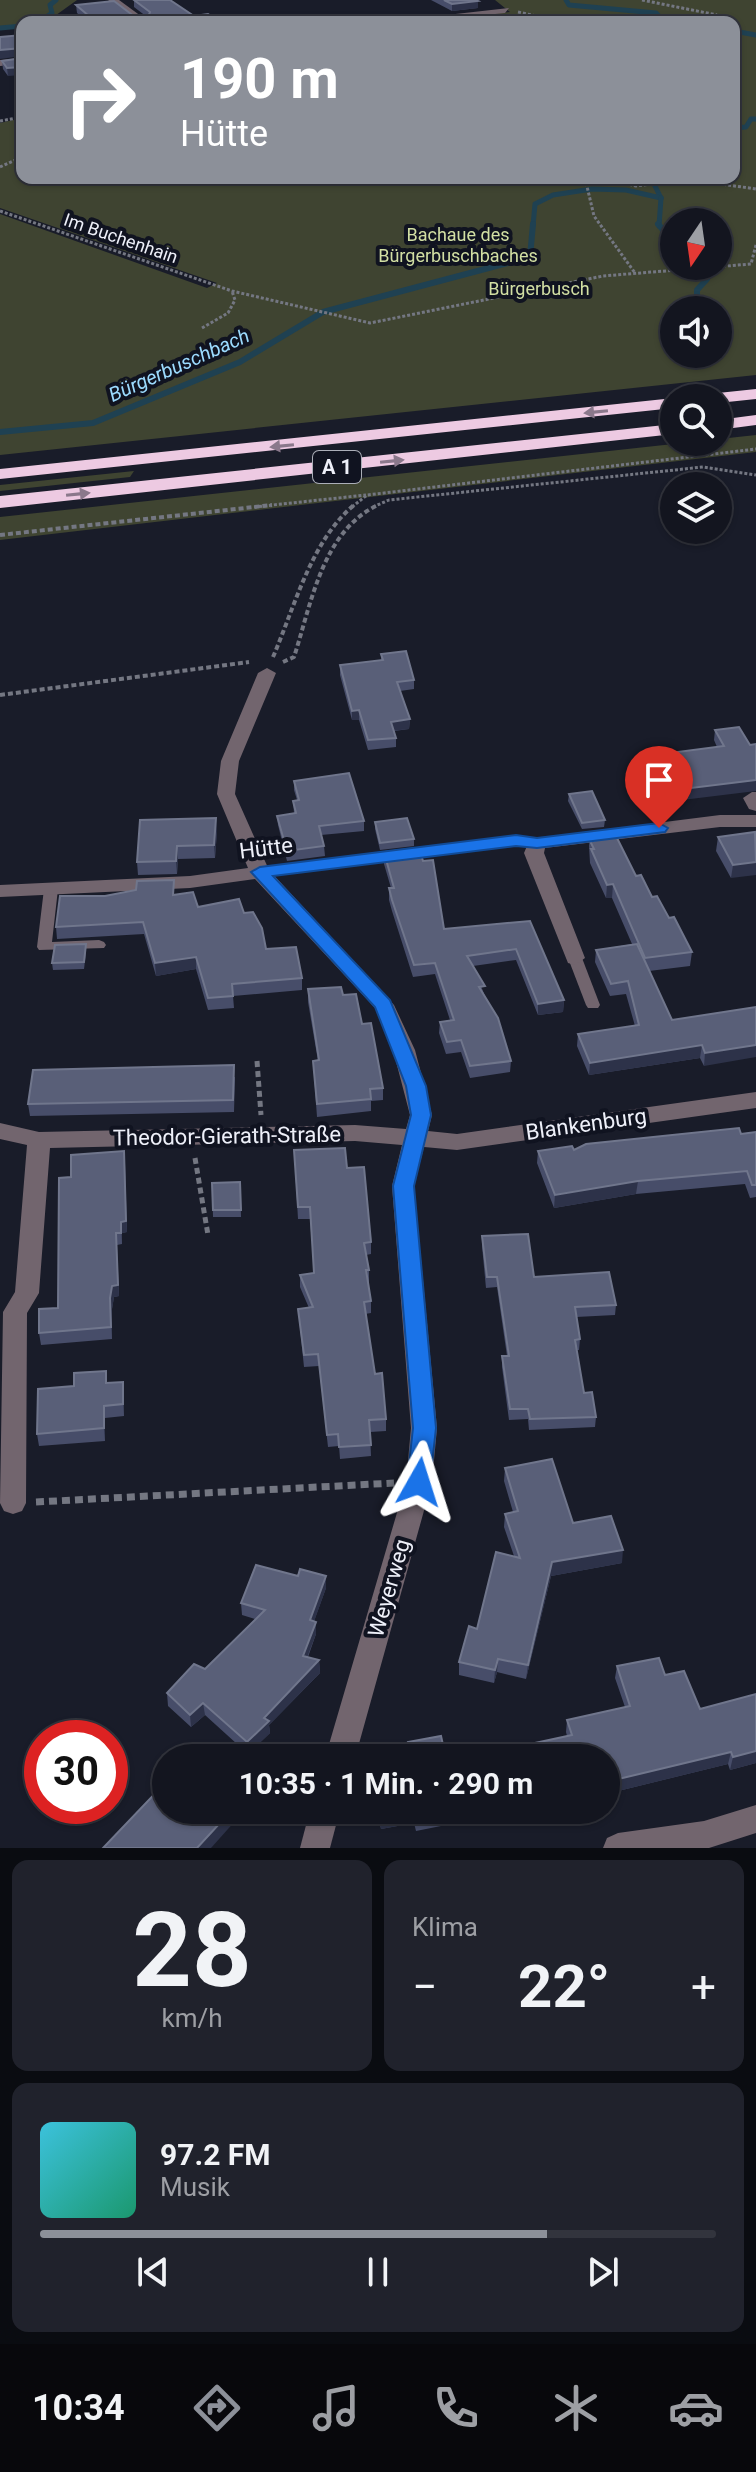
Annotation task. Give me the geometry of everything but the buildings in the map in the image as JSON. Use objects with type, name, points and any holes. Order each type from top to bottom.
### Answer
[{"type":"highway","points":[[732,397],[756,394]]},
{"type":"highway","name":"A 1","points":[[0,474],[660,404]]},
{"type":"highway","points":[[732,423],[756,420]]},
{"type":"highway","name":"A 1","points":[[0,502],[660,431]]},
{"type":"street","points":[[113,0],[136,16]]},
{"type":"street","points":[[489,0],[505,10]]},
{"type":"street","points":[[447,16],[505,10]]},
{"type":"street","name":"Weyerweg","points":[[269,667],[230,761],[226,794],[260,872],[384,1005],[416,1086],[421,1115],[403,1186],[424,1428],[419,1482],[344,1744]]},
{"type":"street","points":[[756,798],[752,798],[756,805]]},
{"type":"street","points":[[575,958],[534,853],[537,843],[720,821],[756,821]]},
{"type":"street","name":"Hütte","points":[[0,891],[190,882],[260,872]]},
{"type":"street","name":"Blankenburg","points":[[416,1140],[457,1142],[756,1100]]},
{"type":"street","name":"Theodor-Gierath-Straße","points":[[0,1131],[39,1140],[355,1133],[416,1140]]},
{"type":"street","points":[[13,1503],[15,1312],[27,1293],[39,1140]]},
{"type":"street","points":[[618,1848],[704,1835],[756,1819]]},
{"type":"street","points":[[315,1848],[321,1824]]},
{"type":"lane","name":"Hütte","points":[[260,872],[516,840],[537,843]]},
{"type":"lane","points":[[51,889],[44,947],[99,945]]},
{"type":"lane","points":[[575,958],[593,1005]]},
{"type":"path","points":[[642,0],[717,15]]},
{"type":"path","points":[[505,10],[534,16]]},
{"type":"path","points":[[586,184],[594,216],[635,273]]},
{"type":"path","points":[[628,184],[650,184]]},
{"type":"path","points":[[721,184],[756,189]]},
{"type":"path","name":"Im Buchenhain","points":[[0,211],[232,291],[370,323],[546,286],[635,273],[751,264],[756,245]]},
{"type":"path","points":[[202,328],[228,313],[235,300],[232,291]]},
{"type":"path","points":[[0,535],[756,449]]},
{"type":"path","points":[[0,695],[269,667],[294,657],[300,633],[335,546],[350,521],[371,505],[389,500],[703,467],[756,475]]},
{"type":"path","points":[[269,667],[323,540],[335,521],[367,495]]},
{"type":"path","points":[[257,1061],[263,1135]]},
{"type":"path","points":[[191,1137],[208,1235]]},
{"type":"path","points":[[13,1503],[419,1482]]},
{"type":"green space","points":[[0,0],[77,0],[55,16],[16,16],[16,28],[0,29]]},
{"type":"green space","name":"Bürgerbusch","points":[[495,0],[756,0],[756,375],[0,455],[0,214],[207,288],[217,283],[0,208],[0,123],[16,119],[16,184],[740,184],[740,16],[468,16],[510,12]]},
{"type":"green space","points":[[756,435],[756,452],[732,455],[732,438]]},
{"type":"green space","points":[[660,445],[660,456],[722,456],[0,540],[0,517]]},
{"type":"green space","points":[[134,471],[130,477],[0,491],[0,485]]},
{"type":"waterway","points":[[48,16],[52,13],[50,5],[56,0]]},
{"type":"waterway","points":[[566,0],[569,5],[656,13],[659,16]]},
{"type":"waterway","points":[[0,28],[16,27]]},
{"type":"waterway","points":[[740,32],[756,35]]},
{"type":"waterway","name":"Bürgerbuschbach","points":[[740,128],[756,119]]},
{"type":"waterway","name":"Bürgerbuschbach","points":[[654,184],[661,198]]},
{"type":"waterway","name":"Bürgerbuschbach","points":[[533,226],[535,204],[553,195],[592,189],[626,190],[661,198]]},
{"type":"waterway","points":[[659,225],[661,198]]},
{"type":"waterway","name":"Bürgerbuschbach","points":[[0,432],[93,423],[240,362],[323,312],[530,257],[533,224]]},
{"type":"waterway","points":[[697,296],[697,290],[706,280]]},
{"type":"route","points":[[419,1482],[424,1428],[403,1186],[421,1115],[416,1086],[384,1005],[260,872],[516,840],[537,843],[659,828]]},
{"type":"park label","name":"Bachaue des Bürgerbuschbaches","points":[[458,244]]}]
